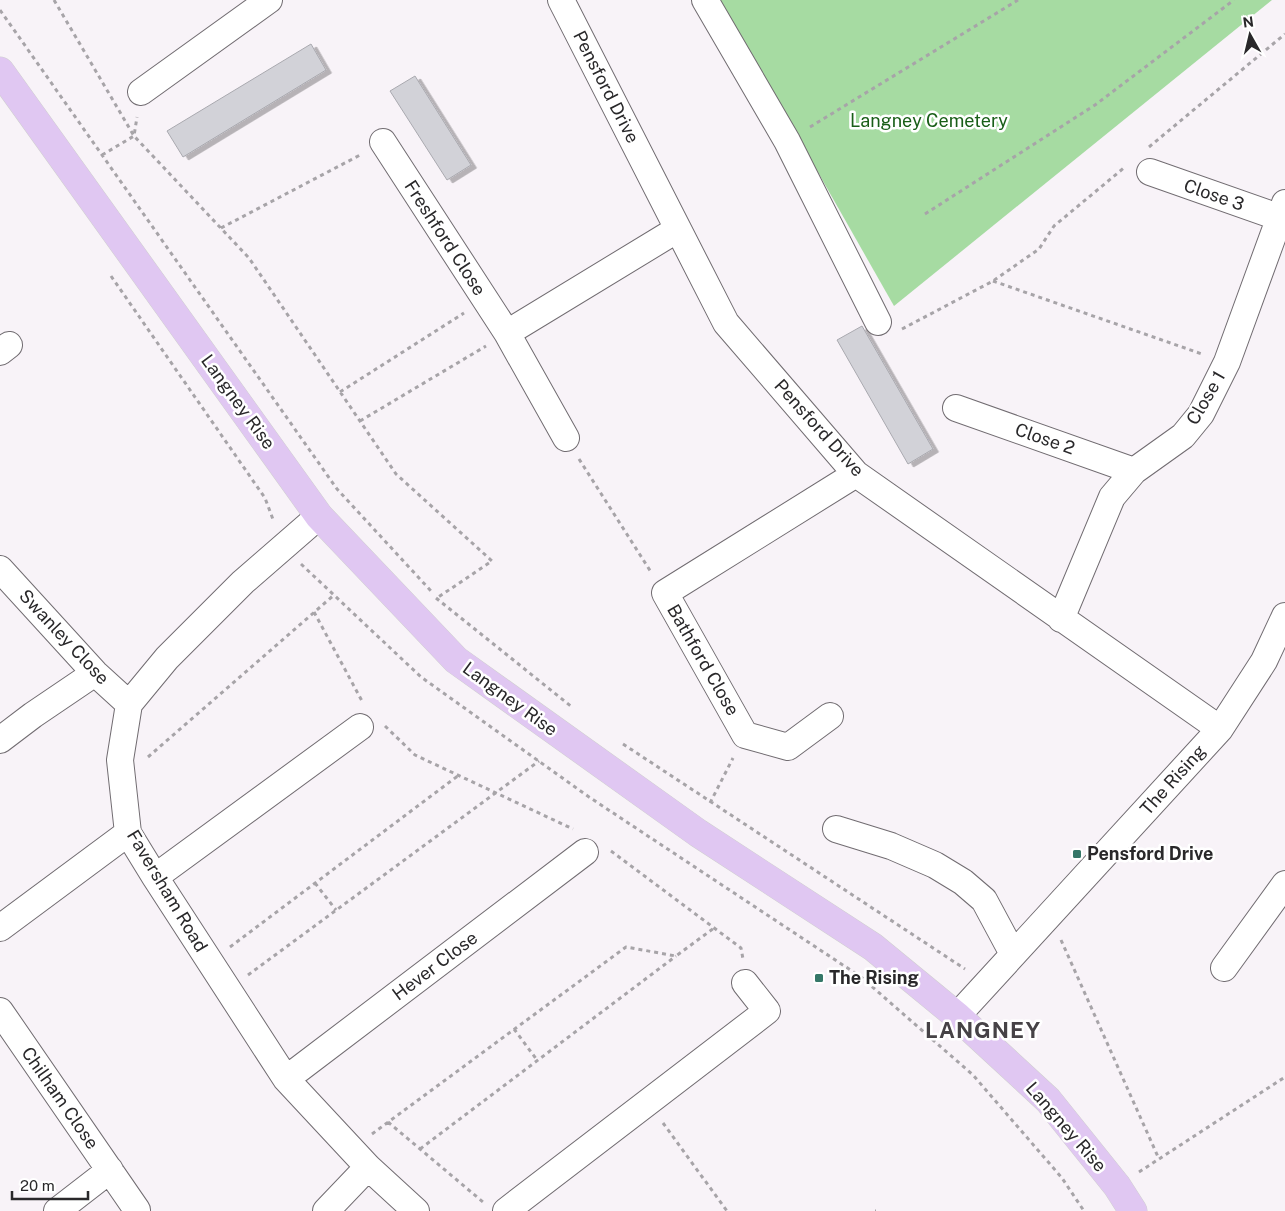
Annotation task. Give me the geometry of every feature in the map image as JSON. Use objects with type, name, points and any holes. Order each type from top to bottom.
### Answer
[{"type":"main road","name":"Langney Rise","points":[[0,71],[319,516],[456,660],[698,833],[873,947],[957,1016],[1048,1100],[1117,1186],[1133,1211]]},
{"type":"street","points":[[141,92],[269,0]]},
{"type":"street","name":"Pensford Drive","points":[[561,0],[726,323],[856,474],[1220,729]]},
{"type":"street","points":[[705,0],[787,141],[878,322]]},
{"type":"street","name":"Freshford Close","points":[[383,142],[507,333],[566,438]]},
{"type":"street","name":"Close 3","points":[[1141,162],[1282,210]]},
{"type":"street","name":"Close 1","points":[[1062,619],[1112,497],[1134,471],[1183,436],[1201,414],[1227,362],[1282,210]]},
{"type":"street","points":[[507,333],[678,229]]},
{"type":"street","name":"Close 2","points":[[956,408],[1134,471]]},
{"type":"street","name":"Bathford Close","points":[[830,716],[788,747],[745,735],[665,593],[856,474]]},
{"type":"street","points":[[129,704],[167,658],[236,589],[319,516]]},
{"type":"street","name":"Swanley Close","points":[[0,569],[95,673],[129,704]]},
{"type":"street","name":"The Rising","points":[[957,1016],[1220,729],[1264,661],[1285,616]]},
{"type":"street","points":[[0,740],[95,673]]},
{"type":"street","name":"Faversham Road","points":[[129,704],[120,760],[128,833],[154,877],[286,1080],[360,1158],[416,1211]]},
{"type":"street","points":[[154,877],[369,718]]},
{"type":"street","points":[[836,829],[891,846],[935,865],[963,882],[984,900],[1013,954]]},
{"type":"street","points":[[0,928],[128,833]]},
{"type":"street","name":"Hever Close","points":[[286,1080],[580,841]]},
{"type":"street","points":[[1224,968],[1285,884]]},
{"type":"street","points":[[497,1208],[648,1102],[767,1010],[745,983]]},
{"type":"street","name":"Chilham Close","points":[[0,1011],[137,1210]]},
{"type":"street","points":[[326,1211],[360,1158]]},
{"type":"street","points":[[57,1211],[110,1170]]},
{"type":"path","points":[[54,0],[134,136],[248,258],[396,474],[492,561],[437,598]]},
{"type":"path","points":[[787,141],[1011,2],[1018,0]]},
{"type":"path","points":[[925,214],[1095,104],[1234,0]]},
{"type":"path","points":[[0,10],[337,489],[437,598],[579,713]]},
{"type":"path","points":[[878,322],[893,334],[993,281],[1039,249],[1054,226],[1141,162],[1285,34]]},
{"type":"path","points":[[102,156],[134,136],[141,92]]},
{"type":"path","points":[[221,228],[383,142]]},
{"type":"path","points":[[993,281],[1227,362]]},
{"type":"path","points":[[340,392],[486,300]]},
{"type":"path","points":[[360,421],[507,333]]},
{"type":"path","points":[[566,438],[665,593]]},
{"type":"path","points":[[122,779],[334,595]]},
{"type":"path","points":[[314,612],[369,718],[415,755],[496,793],[580,841]]},
{"type":"path","points":[[710,803],[745,735]]},
{"type":"path","points":[[620,742],[710,803],[987,983]]},
{"type":"path","points":[[228,990],[539,761]]},
{"type":"path","points":[[210,962],[458,775]]},
{"type":"path","points":[[610,850],[741,948],[745,983]]},
{"type":"path","points":[[315,882],[336,910]]},
{"type":"path","points":[[1050,914],[1159,1159]]},
{"type":"path","points":[[420,1149],[714,928]]},
{"type":"path","points":[[360,1158],[388,1122],[626,947],[676,956]]},
{"type":"path","points":[[514,1029],[537,1060]]},
{"type":"path","points":[[1117,1186],[1285,1077]]},
{"type":"path","points":[[648,1102],[727,1211]]},
{"type":"path","points":[[388,1122],[497,1208]]},
{"type":"green space","name":"Langney Cemetery","points":[[720,0],[1272,0],[894,306]]},
{"type":"building","points":[[311,44],[326,70],[183,157],[167,131]]},
{"type":"building","points":[[415,76],[471,165],[447,180],[390,91]]},
{"type":"building","points":[[862,326],[933,449],[908,464],[837,340]]},
{"type":"place","name":"Pensford Drive","points":[[1077,854]]},
{"type":"place","name":"The Rising","points":[[819,978]]},
{"type":"district","name":"LANGNEY","points":[[983,1030]]}]
